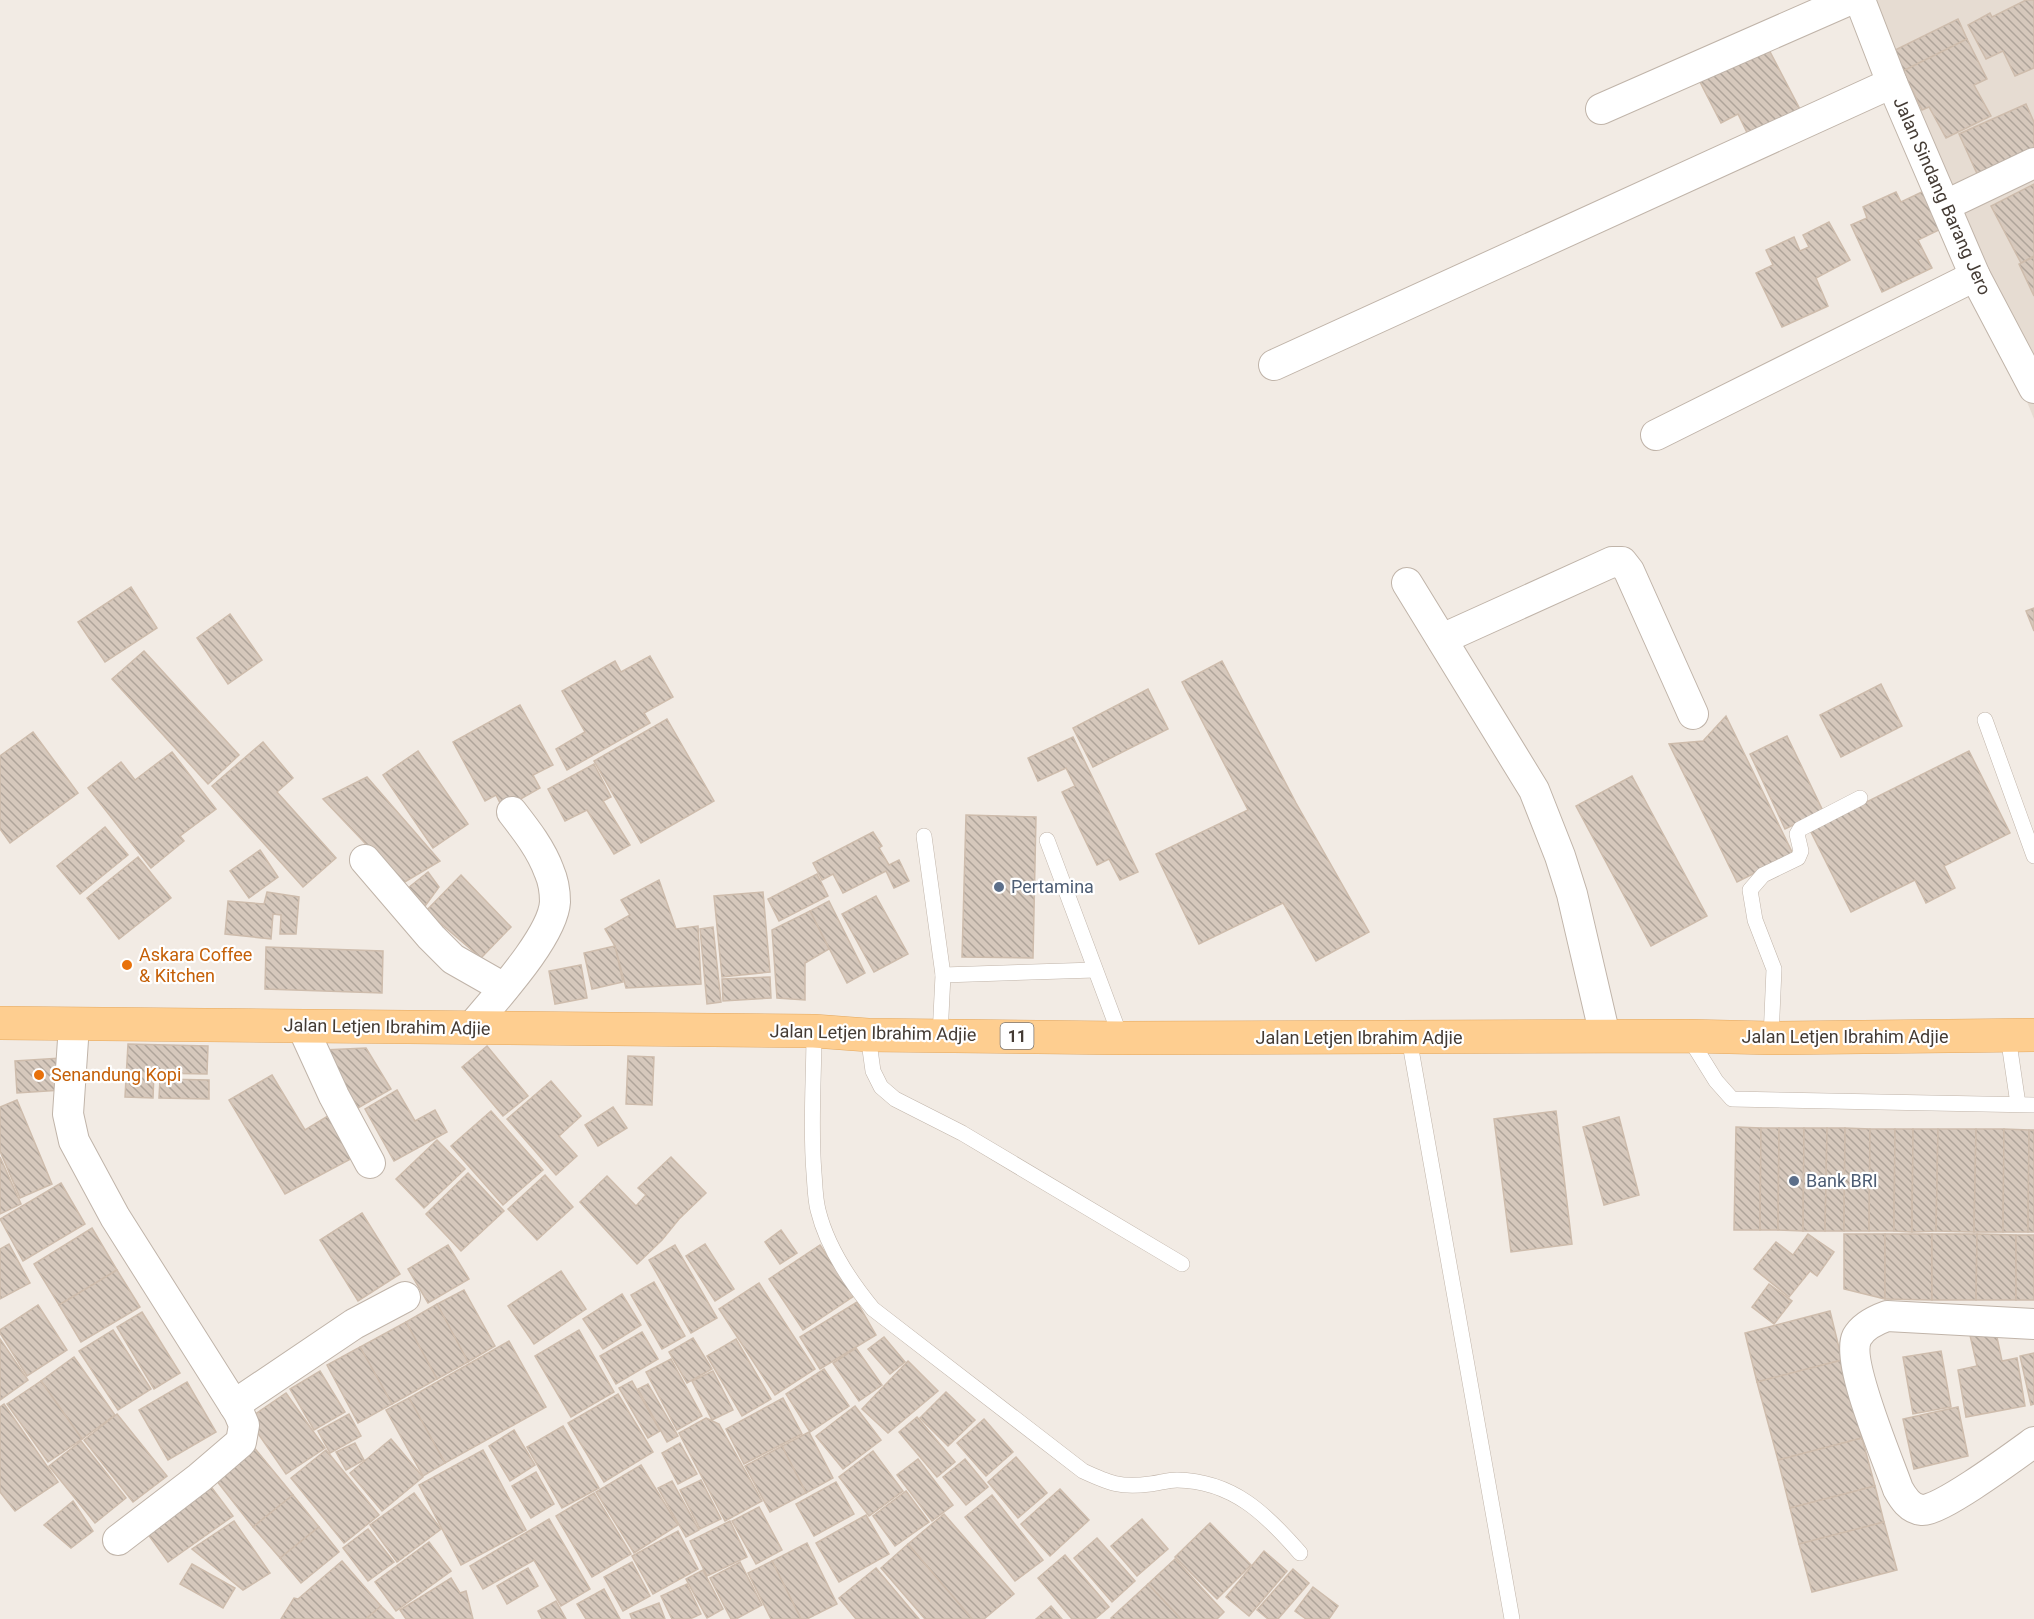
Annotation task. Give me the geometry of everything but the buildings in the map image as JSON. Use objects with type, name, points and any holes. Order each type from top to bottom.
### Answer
[{"type":"main road","name":"Jalan Letjen Ibrahim Adjie","points":[[0,1023],[814,1031],[868,1035],[1121,1038],[2021,1036]]},
{"type":"street","points":[[1601,109],[1849,0]]},
{"type":"street","name":"Jalan Sindang Barang Jero","points":[[1860,0],[1892,83],[1976,276],[2034,388]]},
{"type":"street","points":[[1274,365],[1892,83]]},
{"type":"street","points":[[1946,205],[2034,163]]},
{"type":"street","points":[[1656,435],[1976,276]]},
{"type":"street","points":[[1442,639],[1618,561],[1629,571],[1693,714]]},
{"type":"street","points":[[1407,583],[1534,790],[1572,894],[1605,1036]]},
{"type":"street","points":[[471,1028],[524,963],[551,919],[555,903],[549,869],[539,849],[512,812]]},
{"type":"street","points":[[365,860],[431,937],[453,958],[504,988]]},
{"type":"street","points":[[74,1024],[68,1114],[74,1141],[115,1217],[234,1405],[244,1425],[241,1442],[199,1478],[118,1540]]},
{"type":"street","points":[[302,1026],[334,1096],[370,1163]]},
{"type":"street","points":[[234,1405],[354,1324],[405,1297]]},
{"type":"street","points":[[2034,1324],[1887,1316],[1875,1320],[1862,1331],[1856,1339],[1854,1351],[1859,1377],[1898,1488],[1907,1502],[1917,1509],[1933,1509],[2034,1442]]},
{"type":"lane","points":[[1985,720],[2034,856]]},
{"type":"lane","points":[[1771,1038],[1774,969],[1755,921],[1750,891],[1763,875],[1798,858],[1801,851],[1797,834],[1800,829],[1860,798]]},
{"type":"lane","points":[[924,836],[943,975],[940,1035]]},
{"type":"lane","points":[[1047,840],[1121,1038]]},
{"type":"lane","points":[[943,975],[1095,970]]},
{"type":"lane","points":[[814,1031],[812,1144],[818,1209],[826,1236],[838,1259],[855,1287],[873,1309],[1083,1471],[1110,1484],[1148,1484],[1176,1480],[1201,1482],[1237,1494],[1275,1524],[1300,1553]]},
{"type":"lane","points":[[868,1035],[873,1071],[881,1087],[895,1099],[962,1133],[1182,1264]]},
{"type":"lane","points":[[1688,1036],[1716,1081],[1732,1099],[2034,1105]]},
{"type":"lane","points":[[2018,1104],[2021,1036]]},
{"type":"lane","points":[[1409,1038],[1512,1619]]},
{"type":"shaded area","points":[[1870,0],[2034,0],[2034,419],[1874,23]]},
{"type":"place","name":"Pertamina","points":[[999,887]]},
{"type":"place","name":"Askara Coffee & Kitchen","points":[[127,965]]},
{"type":"place","name":"Senandung Kopi","points":[[39,1075]]},
{"type":"place","name":"Bank BRI","points":[[1794,1181]]}]
